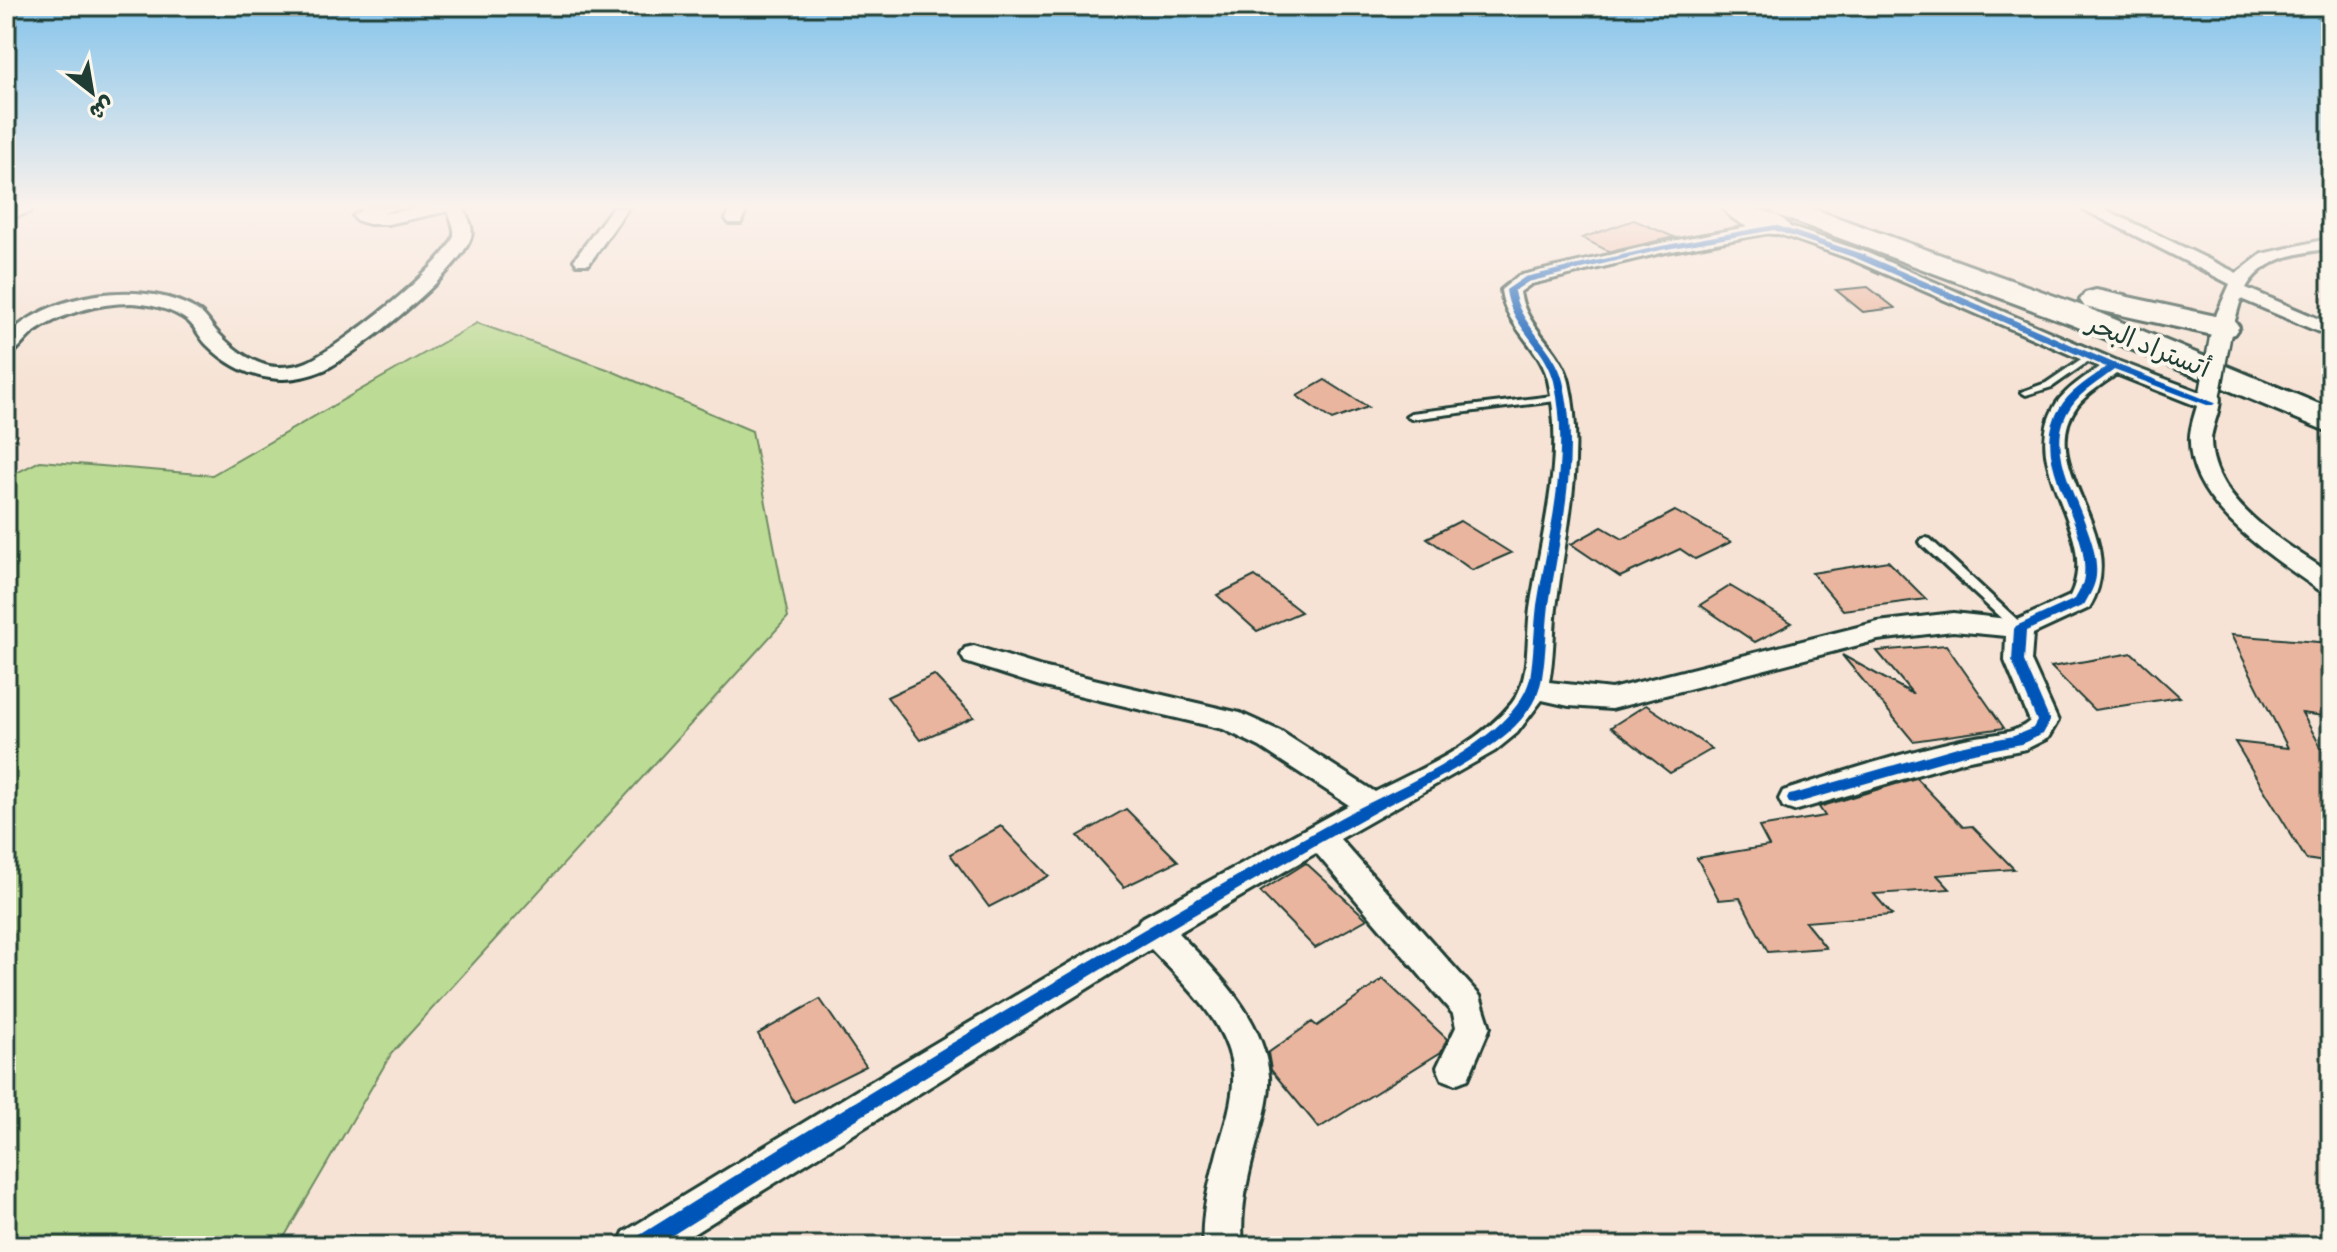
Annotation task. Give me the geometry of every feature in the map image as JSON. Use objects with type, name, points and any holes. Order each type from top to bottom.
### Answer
[{"type":"highway","name":"أتستراد البحر","points":[[1928,266],[2085,318],[2331,422]]},
{"type":"highway","name":"أتستراد البحر","points":[[1980,266],[2331,404]]},
{"type":"highway","points":[[2056,294],[2221,332]]},
{"type":"street","points":[[6,350],[12,340],[47,317],[91,302],[133,298],[156,300],[195,318],[236,359],[258,370],[272,373],[301,371],[327,361],[346,348],[439,266]]},
{"type":"street","points":[[638,1246],[1152,929],[1480,747],[1510,723],[1527,704],[1534,688],[1542,612],[1565,487],[1557,374],[1510,305],[1510,290],[1525,280],[1576,266]]},
{"type":"street","points":[[1883,266],[2102,361],[2210,398]]},
{"type":"street","points":[[2201,266],[2331,331]]},
{"type":"street","points":[[2254,266],[2237,285],[2221,332],[2200,447],[2210,475],[2232,510],[2331,586]]},
{"type":"street","points":[[1534,688],[1569,696],[1611,699],[1878,631],[1953,622],[2020,629],[2080,602],[2090,578],[2087,550],[2057,469],[2058,430],[2066,407],[2102,361]]},
{"type":"street","points":[[1794,799],[1964,750],[2016,741],[2038,731],[2044,721],[2018,661],[2020,629]]},
{"type":"street","points":[[974,655],[1040,676],[1230,720],[1270,739],[1373,806]]},
{"type":"street","points":[[1319,836],[1468,1007],[1473,1027],[1455,1067]]},
{"type":"street","points":[[1152,929],[1217,999],[1239,1035],[1251,1075],[1224,1205],[1221,1228],[1223,1246]]},
{"type":"lane","points":[[2026,392],[2102,361]]},
{"type":"lane","points":[[1411,416],[1561,398]]},
{"type":"lane","points":[[1926,542],[2020,629]]},
{"type":"green space","points":[[477,323],[607,369],[752,431],[788,617],[391,1054],[279,1246],[6,1246],[6,478],[40,461],[212,475]]},
{"type":"building","points":[[1868,287],[1895,308],[1863,312],[1836,290]]},
{"type":"building","points":[[1325,380],[1368,407],[1332,420],[1297,396]]},
{"type":"building","points":[[1675,511],[1731,542],[1695,559],[1680,549],[1620,577],[1571,544],[1602,527],[1623,539]]},
{"type":"building","points":[[1460,521],[1511,553],[1472,570],[1427,538]]},
{"type":"building","points":[[1888,561],[1926,599],[1843,610],[1812,573]]},
{"type":"building","points":[[1255,576],[1301,612],[1257,631],[1217,595]]},
{"type":"building","points":[[1730,586],[1792,623],[1755,642],[1700,605]]},
{"type":"building","points":[[2231,635],[2331,643],[2331,717],[2302,713],[2331,765],[2331,863],[2306,859],[2235,742],[2288,748]]},
{"type":"building","points":[[1946,645],[2004,728],[1913,741],[1842,655],[1913,694],[1877,651]]},
{"type":"building","points":[[2132,653],[2180,697],[2094,710],[2051,667]]},
{"type":"building","points":[[934,675],[974,717],[920,740],[887,697]]},
{"type":"building","points":[[1646,705],[1712,749],[1670,773],[1611,727]]},
{"type":"building","points":[[1916,778],[1963,827],[1972,826],[2014,869],[1937,875],[1950,889],[1874,894],[1892,915],[1805,922],[1826,948],[1768,952],[1740,898],[1719,900],[1697,858],[1769,846],[1759,827],[1825,816],[1819,807]]},
{"type":"building","points":[[1126,809],[1178,861],[1124,887],[1078,836]]},
{"type":"building","points":[[1001,826],[1049,876],[989,907],[950,854]]},
{"type":"building","points":[[1306,863],[1367,919],[1315,948],[1260,892]]},
{"type":"building","points":[[1383,979],[1447,1039],[1441,1052],[1319,1128],[1271,1070],[1268,1053],[1312,1022],[1317,1026]]},
{"type":"building","points":[[820,999],[866,1066],[794,1102],[758,1034]]},
{"type":"cycle path","points":[[638,1246],[1088,970],[1363,812],[1460,760],[1507,726],[1524,707],[1534,688],[1561,493],[1565,436],[1563,408],[1554,367],[1516,314],[1510,290],[1525,280],[1583,266]]},
{"type":"cycle path","points":[[1883,266],[2113,366],[2210,403]]},
{"type":"cycle path","points":[[1794,799],[1964,750],[2016,741],[2038,731],[2044,721],[2018,661],[2020,629],[2080,602],[2090,579],[2085,539],[2060,471],[2056,448],[2057,427],[2071,400],[2113,366]]}]
